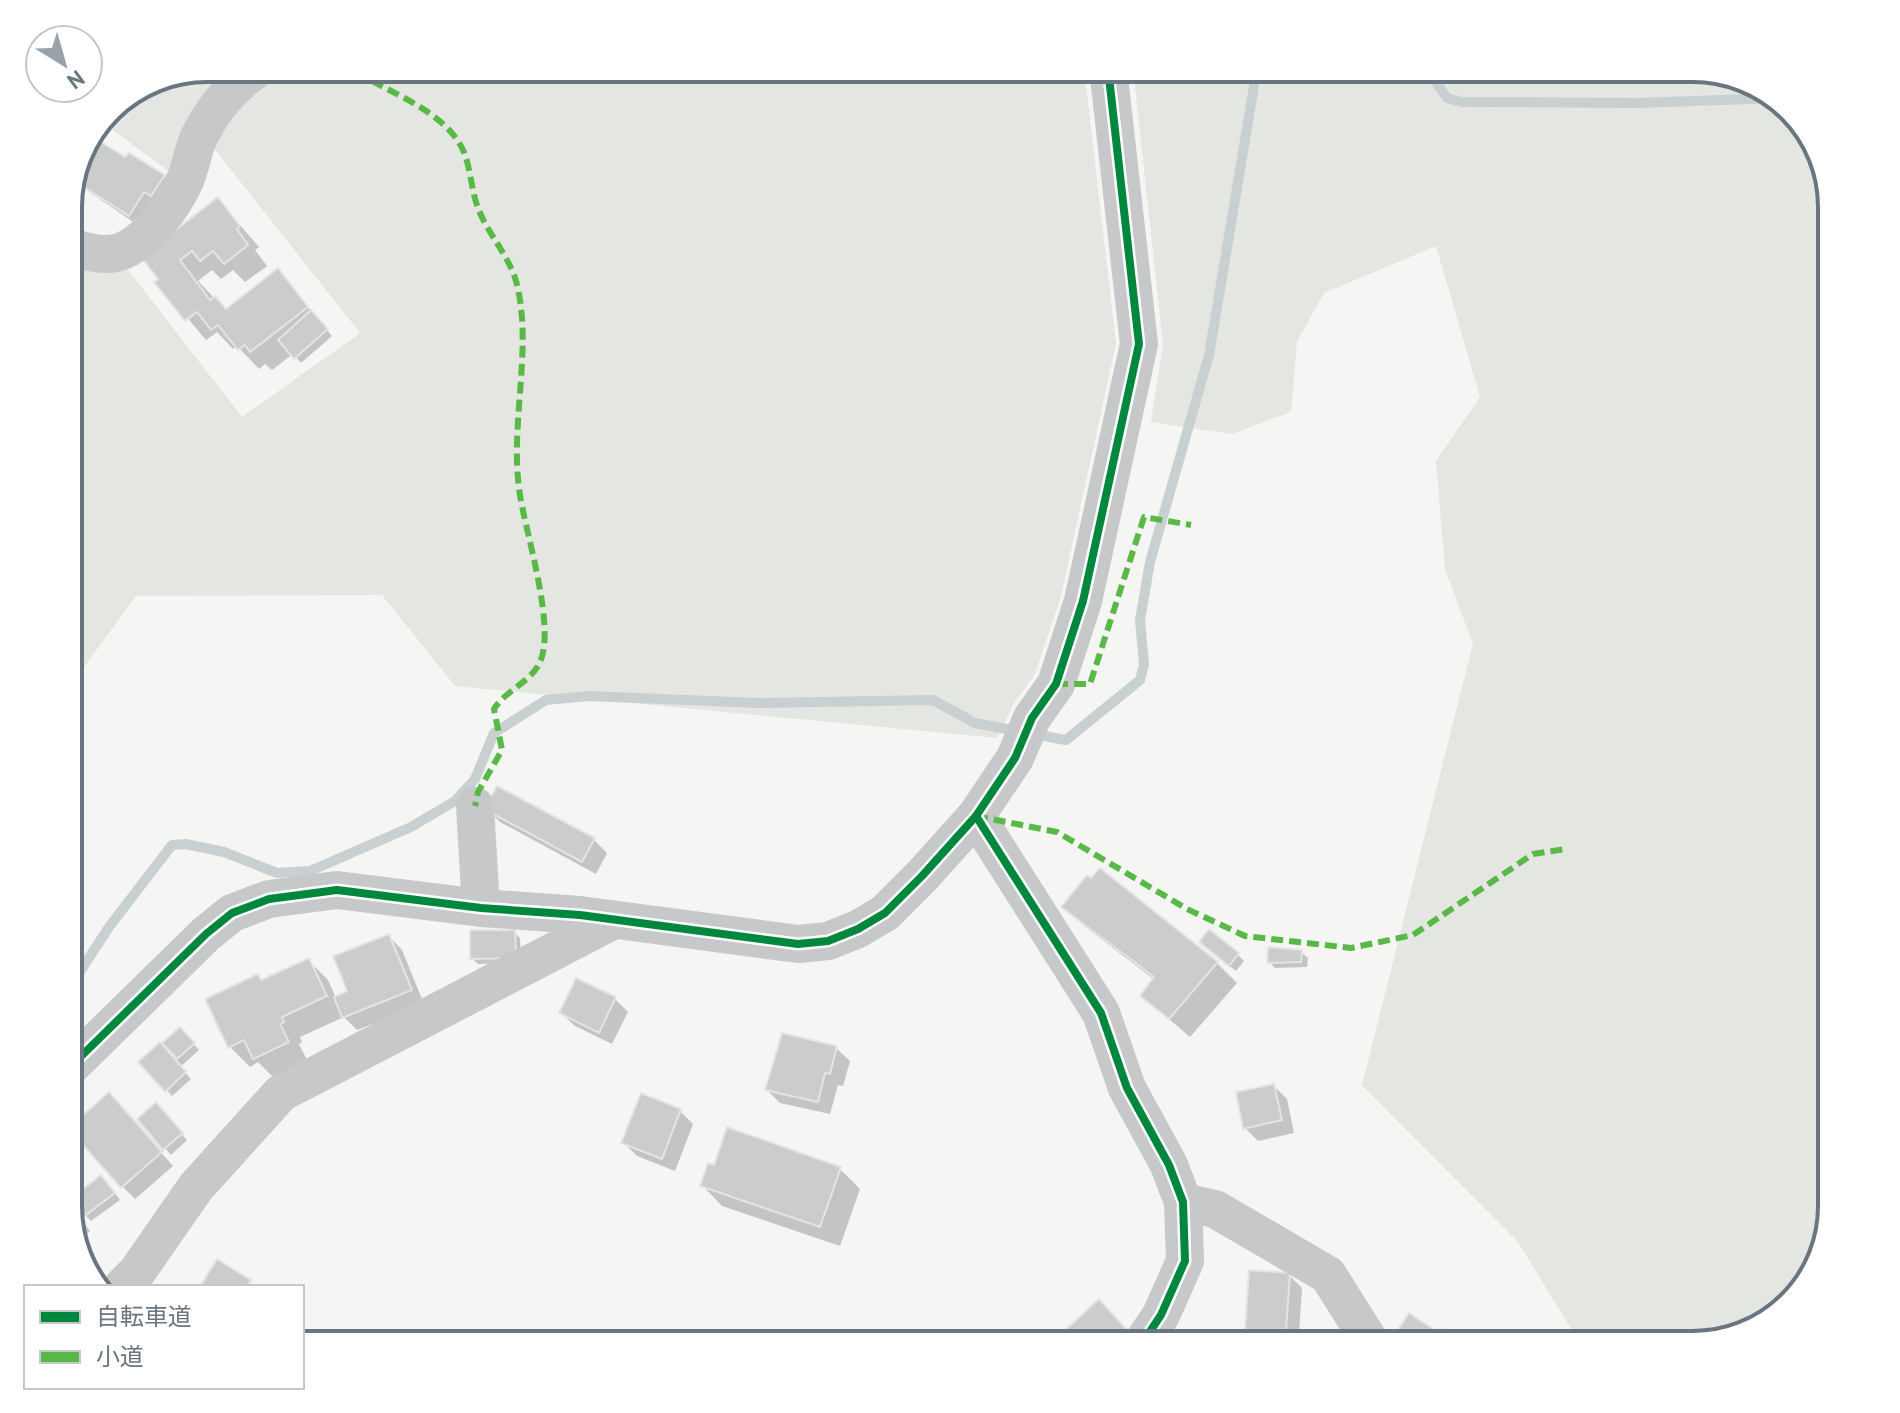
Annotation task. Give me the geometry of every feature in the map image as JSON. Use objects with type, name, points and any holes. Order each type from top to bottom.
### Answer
[{"type":"street","points":[[82,250],[94,254],[118,252],[137,240],[172,204],[199,138],[221,101],[242,82]]},
{"type":"street","points":[[82,1055],[197,942],[232,913],[269,899],[337,890],[481,908],[580,915],[798,944],[828,941],[858,929],[885,913],[976,816],[1015,758],[1032,718],[1056,684],[1083,601],[1139,344],[1110,82]]},
{"type":"street","points":[[475,806],[481,908]]},
{"type":"street","points":[[976,816],[1101,1013],[1127,1088],[1169,1165],[1183,1202],[1185,1261],[1161,1315],[1150,1331]]},
{"type":"street","points":[[124,1285],[137,1272],[196,1187],[281,1093],[612,921]]},
{"type":"street","points":[[1183,1202],[1215,1209],[1328,1275],[1363,1331]]},
{"type":"shaded area","points":[[233,82],[175,176],[111,128],[138,103],[159,92],[183,84]]},
{"type":"shaded area","points":[[258,82],[1086,82],[1116,343],[1061,596],[1035,674],[1014,703],[997,738],[455,686],[382,595],[136,596],[82,670],[82,258],[122,262],[242,417],[360,333],[209,142]]},
{"type":"shaded area","points":[[1135,82],[1709,83],[1748,95],[1769,108],[1797,138],[1814,175],[1818,207],[1818,1206],[1811,1246],[1801,1269],[1775,1300],[1762,1310],[1725,1327],[1709,1330],[1572,1331],[1518,1242],[1362,1085],[1473,644],[1445,569],[1436,461],[1480,397],[1436,246],[1324,293],[1297,342],[1291,412],[1232,434],[1151,422],[1163,345]]},
{"type":"building","points":[[101,142],[125,157],[129,153],[165,175],[151,196],[144,192],[129,216],[84,187]]},
{"type":"building","points":[[218,197],[240,226],[237,229],[248,245],[224,264],[213,251],[200,261],[192,251],[180,260],[210,300],[215,296],[226,309],[278,268],[308,307],[250,352],[245,345],[238,350],[218,325],[211,330],[197,312],[185,321],[154,282],[158,279],[141,257]]},
{"type":"building","points":[[311,310],[328,329],[294,359],[278,340]]},
{"type":"building","points":[[497,786],[595,838],[582,862],[484,809]]},
{"type":"building","points":[[1100,868],[1218,962],[1169,1019],[1140,996],[1154,977],[1061,907],[1087,875],[1091,878]]},
{"type":"building","points":[[1209,929],[1239,953],[1229,966],[1199,942]]},
{"type":"building","points":[[470,930],[515,930],[516,958],[470,959]]},
{"type":"building","points":[[389,934],[412,990],[342,1018],[334,997],[347,991],[333,956]]},
{"type":"building","points":[[1268,947],[1302,950],[1301,962],[1267,963]]},
{"type":"building","points":[[309,958],[327,996],[282,1017],[284,1022],[280,1024],[289,1042],[253,1059],[244,1040],[228,1048],[205,999],[258,974],[261,980]]},
{"type":"building","points":[[576,978],[616,997],[599,1033],[559,1013]]},
{"type":"building","points":[[180,1027],[195,1043],[177,1059],[162,1043]]},
{"type":"building","points":[[782,1033],[837,1046],[830,1074],[825,1073],[818,1102],[765,1090]]},
{"type":"building","points":[[160,1042],[186,1072],[165,1092],[138,1062]]},
{"type":"building","points":[[1274,1084],[1282,1120],[1243,1129],[1236,1092]]},
{"type":"building","points":[[109,1092],[162,1152],[121,1188],[82,1144],[82,1116]]},
{"type":"building","points":[[641,1093],[681,1109],[662,1159],[621,1143]]},
{"type":"building","points":[[156,1102],[183,1133],[163,1150],[137,1119]]},
{"type":"building","points":[[727,1127],[841,1167],[820,1227],[700,1186],[708,1163],[714,1165]]},
{"type":"building","points":[[101,1175],[115,1193],[83,1217],[82,1190]]},
{"type":"building","points":[[217,1259],[251,1280],[247,1285],[201,1285]]},
{"type":"building","points":[[1249,1270],[1290,1273],[1286,1331],[1245,1331]]},
{"type":"building","points":[[1099,1299],[1128,1331],[1064,1331]]},
{"type":"building","points":[[1409,1313],[1436,1331],[1397,1331]]},
{"type":"waterway","points":[[1033,734],[1066,740],[1140,680],[1144,665],[1140,620],[1150,562],[1209,355],[1255,82]]},
{"type":"waterway","points":[[1436,82],[1447,98],[1462,102],[1638,103],[1754,99]]},
{"type":"waterway","points":[[82,968],[109,927],[172,845],[186,844],[224,852],[277,873],[310,871],[411,827],[455,801],[475,779],[494,733],[546,700],[588,696],[758,703],[933,700],[975,723],[1017,731]]},
{"type":"marked path","points":[[374,82],[434,116],[455,137],[466,157],[478,208],[511,267],[522,314],[517,469],[542,604],[544,646],[536,669],[494,709],[502,750],[478,792],[475,806]]},
{"type":"marked path","points":[[1056,684],[1090,684],[1144,517],[1191,525]]},
{"type":"marked path","points":[[976,816],[1057,832],[1187,909],[1245,936],[1351,948],[1413,935],[1533,854],[1566,849]]},
{"type":"cycle path","points":[[82,1055],[206,934],[232,913],[269,899],[337,890],[481,908],[580,915],[798,944],[828,941],[858,929],[885,913],[976,816],[1015,758],[1032,718],[1056,684],[1083,601],[1139,344],[1110,82]]},
{"type":"cycle path","points":[[976,816],[1101,1013],[1127,1088],[1169,1165],[1183,1202],[1185,1261],[1161,1315],[1150,1331]]}]
